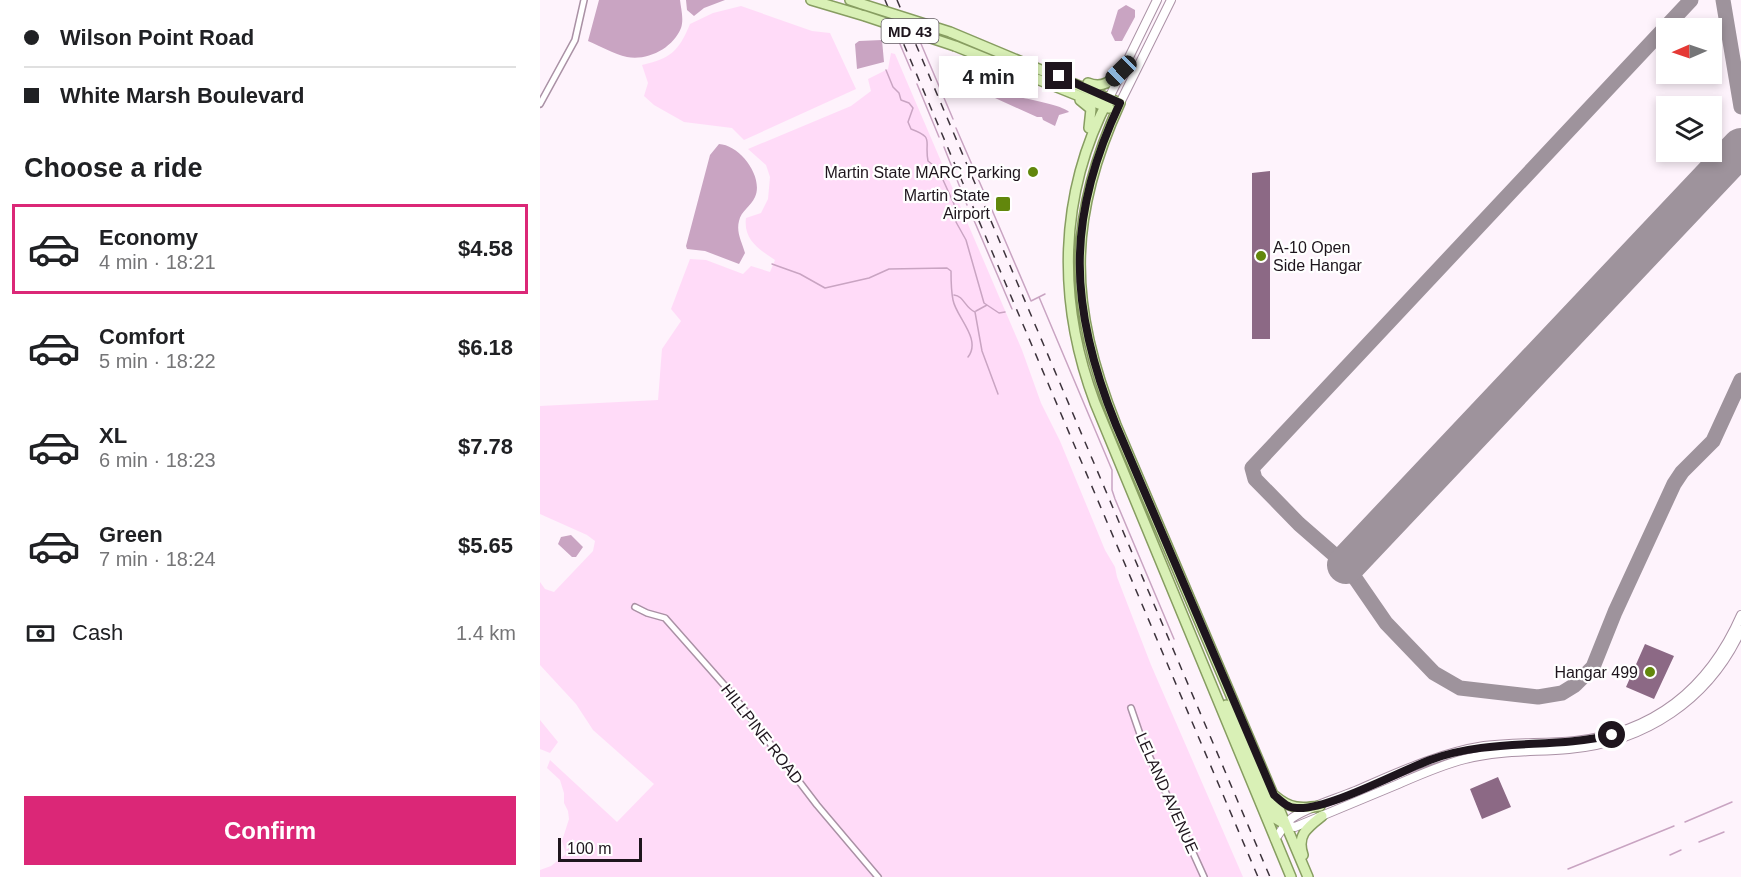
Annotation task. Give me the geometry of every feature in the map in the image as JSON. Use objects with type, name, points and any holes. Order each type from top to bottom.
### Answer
[{"type":"main road","name":"MD 43","points":[[811,0],[955,46],[1118,107]]},
{"type":"main road","name":"MD 43","points":[[850,0],[950,32],[1059,76],[1106,102]]},
{"type":"main road","points":[[1059,76],[1070,76],[1098,86],[1107,84],[1121,71]]},
{"type":"main road","points":[[1036,78],[1042,85],[1089,106],[1092,115],[1085,138],[1087,147]]},
{"type":"main road","points":[[1106,102],[1087,147],[1075,190],[1068,241],[1068,279],[1076,342],[1095,403],[1202,658],[1239,756],[1291,877]]},
{"type":"main road","points":[[1118,107],[1096,163],[1083,218],[1080,274],[1087,340],[1116,425],[1309,877]]},
{"type":"main road","points":[[1202,658],[1212,674],[1276,819],[1286,825]]},
{"type":"main road","points":[[1274,795],[1290,807],[1321,811]]},
{"type":"main road","points":[[1309,877],[1300,848],[1300,840],[1305,829],[1321,811]]},
{"type":"street","points":[[540,104],[575,40],[584,0]]},
{"type":"street","points":[[1106,102],[1157,0]]},
{"type":"street","points":[[1118,107],[1171,0]]},
{"type":"street","name":"HILLPINE ROAD","points":[[635,607],[648,614],[665,618],[733,695],[817,805],[879,877]]},
{"type":"street","points":[[1321,811],[1436,758],[1484,747],[1603,737],[1649,720],[1682,698],[1709,671],[1727,644],[1741,615]]},
{"type":"street","points":[[1275,839],[1291,818],[1321,811],[1440,766],[1493,753],[1590,747],[1637,733],[1670,715],[1693,697],[1724,662],[1741,630]]},
{"type":"street","name":"LELAND AVENUE","points":[[1131,708],[1142,740],[1204,877]]},
{"type":"street","points":[[1436,758],[1440,766]]},
{"type":"shaded area","points":[[599,0],[680,0],[681,28],[672,42],[659,52],[635,58],[622,56],[588,41]]},
{"type":"shaded area","points":[[686,0],[725,0],[704,8],[694,16],[687,10]]},
{"type":"shaded area","points":[[1126,5],[1135,10],[1135,17],[1122,41],[1115,41],[1111,33],[1118,10]]},
{"type":"shaded area","points":[[741,6],[812,31],[830,33],[856,89],[744,140],[732,128],[684,122],[654,105],[644,96],[648,83],[642,65],[667,57],[682,41],[690,24],[713,13]]},
{"type":"shaded area","points":[[882,40],[884,62],[857,69],[855,44],[859,41]]},
{"type":"shaded area","points":[[891,53],[895,54],[1022,350],[1041,403],[1060,441],[1105,550],[1115,567],[1151,665],[1243,877],[540,877],[540,870],[551,866],[566,854],[562,841],[569,819],[560,780],[547,768],[550,760],[617,822],[654,784],[593,730],[576,704],[540,665],[540,582],[545,589],[554,592],[593,551],[595,541],[587,535],[540,514],[540,406],[658,400],[662,349],[681,321],[671,309],[690,259],[706,260],[743,274],[751,266],[770,272],[775,260],[754,244],[747,232],[746,218],[761,213],[768,199],[770,177],[766,165],[748,149],[851,106],[871,91],[868,79],[888,69]]},
{"type":"shaded area","points":[[994,93],[1047,103],[1069,112],[1059,115],[1055,126],[1043,120],[1042,117],[1037,117],[995,98]]},
{"type":"shaded area","points":[[719,144],[735,150],[742,156],[756,180],[755,197],[742,214],[738,225],[745,253],[739,264],[705,251],[687,249],[686,246],[710,155]]},
{"type":"shaded area","points":[[571,535],[583,547],[576,557],[572,557],[558,544],[561,537]]},
{"type":"shaded area","points":[[540,720],[558,742],[550,753],[540,749]]},
{"type":"building","name":"A-10 Open Side Hangar","points":[[1270,171],[1270,339],[1252,339],[1252,173]]},
{"type":"building","name":"Hangar 499","points":[[1645,644],[1674,656],[1654,699],[1626,687]]},
{"type":"building","points":[[1498,777],[1511,807],[1482,819],[1470,789]]},
{"type":"waterway","points":[[894,30],[911,70]]},
{"type":"waterway","points":[[919,39],[953,119]]},
{"type":"waterway","points":[[886,70],[901,100],[909,103],[913,108],[908,122],[911,129],[926,138],[928,161],[938,169],[954,204],[956,222],[966,240],[984,303],[999,313],[1005,312]]},
{"type":"waterway","points":[[917,84],[939,137]]},
{"type":"waterway","points":[[956,128],[986,197]]},
{"type":"waterway","points":[[944,147],[967,205]]},
{"type":"waterway","points":[[992,210],[1031,301],[1045,294]]},
{"type":"waterway","points":[[973,218],[1012,309]]},
{"type":"waterway","points":[[772,264],[800,274],[825,288],[869,278],[889,269],[947,268],[951,271],[955,307],[967,328],[972,343],[968,357]]},
{"type":"waterway","points":[[954,295],[975,312],[982,351],[998,394]]},
{"type":"waterway","points":[[1039,297],[1112,470],[1112,490],[1115,499],[1174,639]]},
{"type":"waterway","points":[[976,311],[987,305]]},
{"type":"waterway","points":[[1685,822],[1732,802]]},
{"type":"waterway","points":[[1568,869],[1674,826]]},
{"type":"waterway","points":[[1699,842],[1724,832]]},
{"type":"waterway","points":[[1670,855],[1681,850]]},
{"type":"taxiway","points":[[1691,0],[1252,468],[1255,479],[1299,524],[1346,565],[1386,623],[1434,673],[1460,688],[1538,697],[1562,693],[1575,685],[1593,667],[1615,612],[1674,484],[1682,472],[1713,441],[1741,380]]},
{"type":"taxiway","points":[[1723,0],[1741,107]]},
{"type":"runway","points":[[1346,565],[1741,147]]},
{"type":"railway","points":[[885,0],[1258,877]]},
{"type":"railway","points":[[897,0],[1270,877]]},
{"type":"place","name":"Martin State MARC Parking","points":[[1033,172]]},
{"type":"place","name":"Martin State Airport","points":[[1003,204]]},
{"type":"place","name":"A-10 Open Side Hangar","points":[[1261,256]]},
{"type":"place","name":"Hangar 499","points":[[1650,672]]},
{"type":"route","points":[[1059,76],[1120,103],[1096,163],[1083,218],[1080,274],[1087,340],[1103,393],[1116,425],[1274,795],[1290,807],[1320,806],[1420,764],[1460,751],[1612,735]]}]
